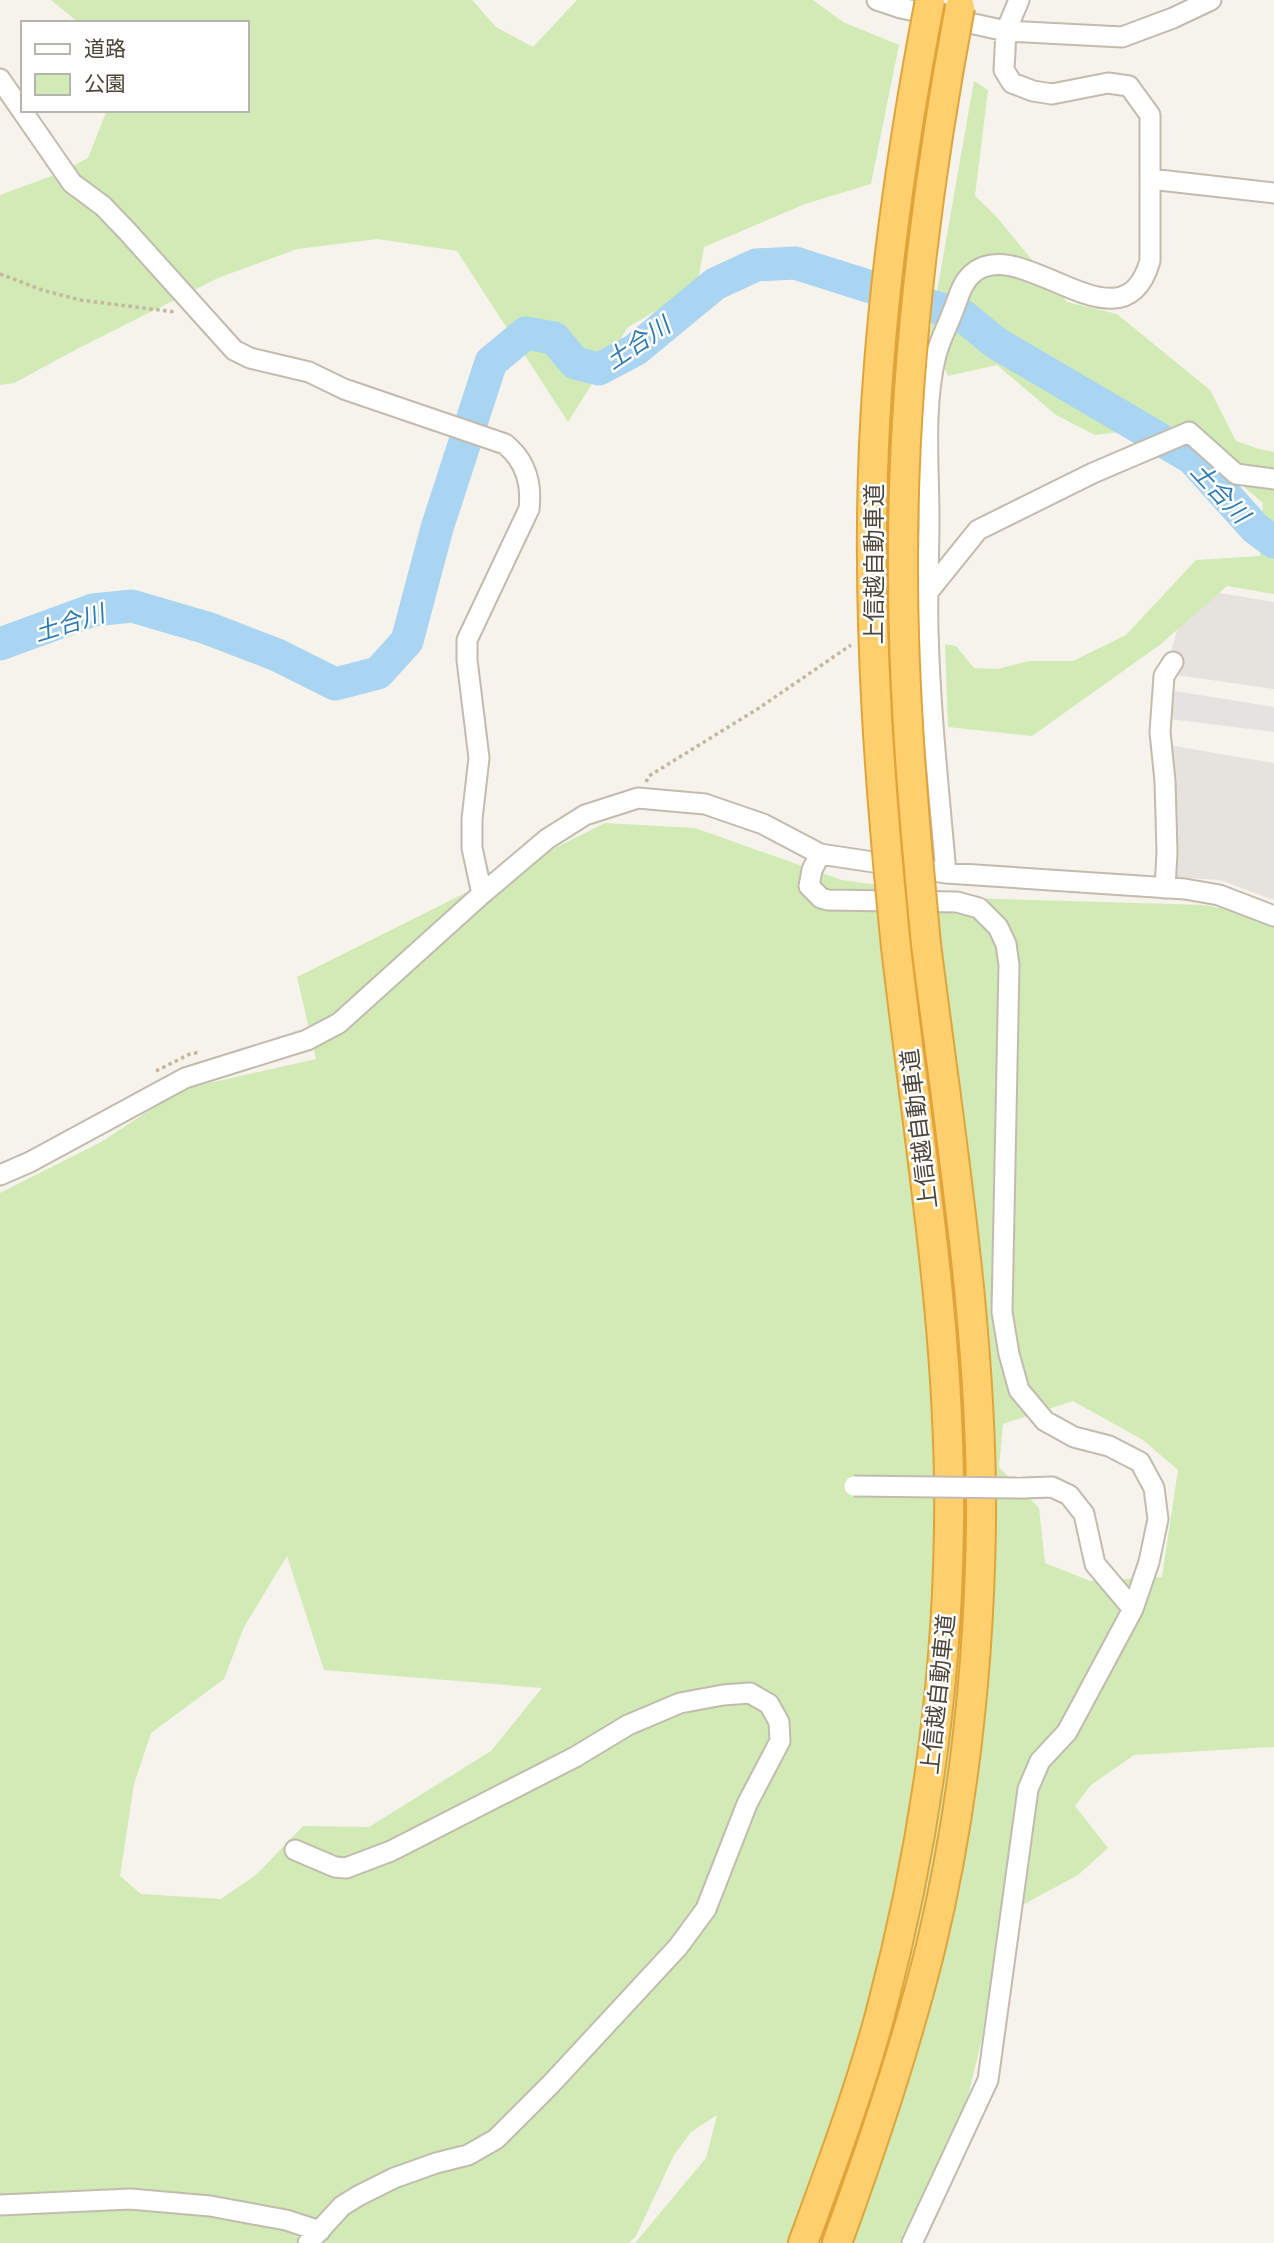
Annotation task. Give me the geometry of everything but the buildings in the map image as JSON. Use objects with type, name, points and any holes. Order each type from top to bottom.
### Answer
[{"type":"highway","name":"上信越自動車道","points":[[803,2243],[880,2013],[917,1857],[930,1775],[946,1614],[949,1525],[943,1355],[884,825],[872,568],[873,472],[879,366],[895,208],[911,100],[930,0]]},
{"type":"highway","name":"上信越自動車道","points":[[837,2243],[887,2102],[931,1945],[962,1778],[979,1604],[979,1440],[974,1353],[964,1247],[926,944],[909,751],[902,569],[909,379],[919,263],[942,105],[961,4]]},
{"type":"street","points":[[877,0],[901,8],[1006,31],[1122,37],[1211,0]]},
{"type":"street","points":[[946,873],[928,629],[930,395],[936,353],[963,282],[975,271],[990,264],[1010,266],[1094,296],[1115,300],[1133,291],[1147,274],[1150,261],[1150,114],[1129,86],[1108,83],[1052,94],[1033,92],[1012,83],[1003,70],[1006,31],[1019,0]]},
{"type":"street","points":[[0,79],[21,109]]},
{"type":"street","points":[[23,112],[72,183],[111,214],[234,350],[250,358],[309,372],[344,388],[505,444],[515,452],[526,468],[531,492],[529,509],[467,640],[479,758],[472,819],[472,848],[482,894]]},
{"type":"street","points":[[1150,179],[1274,192]]},
{"type":"street","points":[[928,593],[978,530],[1093,473],[1189,432],[1236,474],[1274,479]]},
{"type":"street","points":[[1165,888],[1165,781],[1160,732],[1164,676],[1172,662]]},
{"type":"street","points":[[0,1175],[30,1162],[185,1078],[307,1041],[339,1023],[547,839],[585,815],[638,797],[705,804],[763,824],[820,854],[946,873],[1165,888],[1219,895],[1274,916]]},
{"type":"street","points":[[820,854],[812,870],[809,886],[821,898],[957,902],[979,908],[998,927],[1006,944],[1009,965],[1002,1312],[1009,1354],[1019,1390],[1045,1421],[1074,1437],[1109,1446],[1140,1462],[1154,1488],[1158,1519],[1149,1562],[1133,1609],[1067,1732],[1040,1761],[1028,1789],[988,2080],[912,2243]]},
{"type":"street","points":[[854,1486],[1052,1488],[1069,1495],[1084,1514],[1095,1564],[1133,1609]]},
{"type":"street","points":[[0,2205],[130,2199],[210,2206],[286,2220],[314,2237],[342,2206],[358,2196],[394,2178],[436,2162],[468,2155],[496,2138],[551,2084],[678,1947],[706,1909],[747,1804],[780,1741],[779,1722],[769,1704],[750,1693],[680,1703],[628,1725],[575,1757],[391,1851],[346,1868],[335,1867],[295,1850]]},
{"type":"path","points":[[0,274],[42,290],[80,300],[205,316]]},
{"type":"path","points":[[638,797],[649,776],[759,708],[860,639]]},
{"type":"shaded area","points":[[1190,588],[1274,602],[1274,689],[1176,675],[1172,648]]},
{"type":"shaded area","points":[[1175,691],[1274,707],[1274,732],[1170,719]]},
{"type":"shaded area","points":[[1169,745],[1274,763],[1274,900],[1220,880],[1173,877]]},
{"type":"green space","points":[[51,0],[472,0],[496,27],[533,47],[577,0],[813,0],[843,22],[899,45],[871,184],[805,204],[704,247],[697,287],[628,327],[568,422],[457,251],[378,239],[297,249],[218,278],[14,383],[0,385],[0,195],[57,174],[88,158],[106,112],[248,112],[248,21],[77,21]]},
{"type":"green space","points":[[974,81],[988,90],[975,196],[995,215],[1067,302],[1117,314],[1210,390],[1236,441],[1274,452],[1274,594],[1227,586],[1161,644],[1032,736],[948,727],[945,644],[956,646],[974,668],[998,669],[1029,661],[1073,661],[1126,635],[1196,560],[1260,556],[1263,503],[1172,426],[1095,435],[1056,415],[997,365],[948,376],[929,337]]},
{"type":"green space","points":[[605,823],[695,828],[842,880],[969,898],[1205,905],[1274,919],[1274,1747],[1134,1755],[1091,1785],[1075,1806],[1108,1848],[1078,1875],[1000,1917],[982,2039],[967,2100],[923,2243],[635,2243],[706,2158],[717,2115],[691,2132],[674,2155],[636,2236],[629,2243],[0,2243],[0,1193],[101,1142],[182,1089],[316,1059],[297,977]],"holes":[[[1073,1401],[1143,1440],[1178,1470],[1162,1577],[1090,1581],[1045,1563],[1039,1508],[999,1467],[1003,1424]],[[287,1556],[324,1670],[542,1688],[491,1751],[369,1827],[303,1826],[256,1875],[221,1899],[141,1894],[120,1876],[134,1784],[151,1733],[224,1679],[244,1627]]]},
{"type":"waterway","name":"土合川","points":[[0,644],[93,610],[132,606],[207,628],[277,655],[335,684],[378,673],[407,641],[437,528],[491,362],[526,333],[554,338],[575,363],[599,369],[635,350],[715,284],[756,265],[795,263],[963,316],[996,343],[1192,458],[1255,528],[1274,542]]}]
